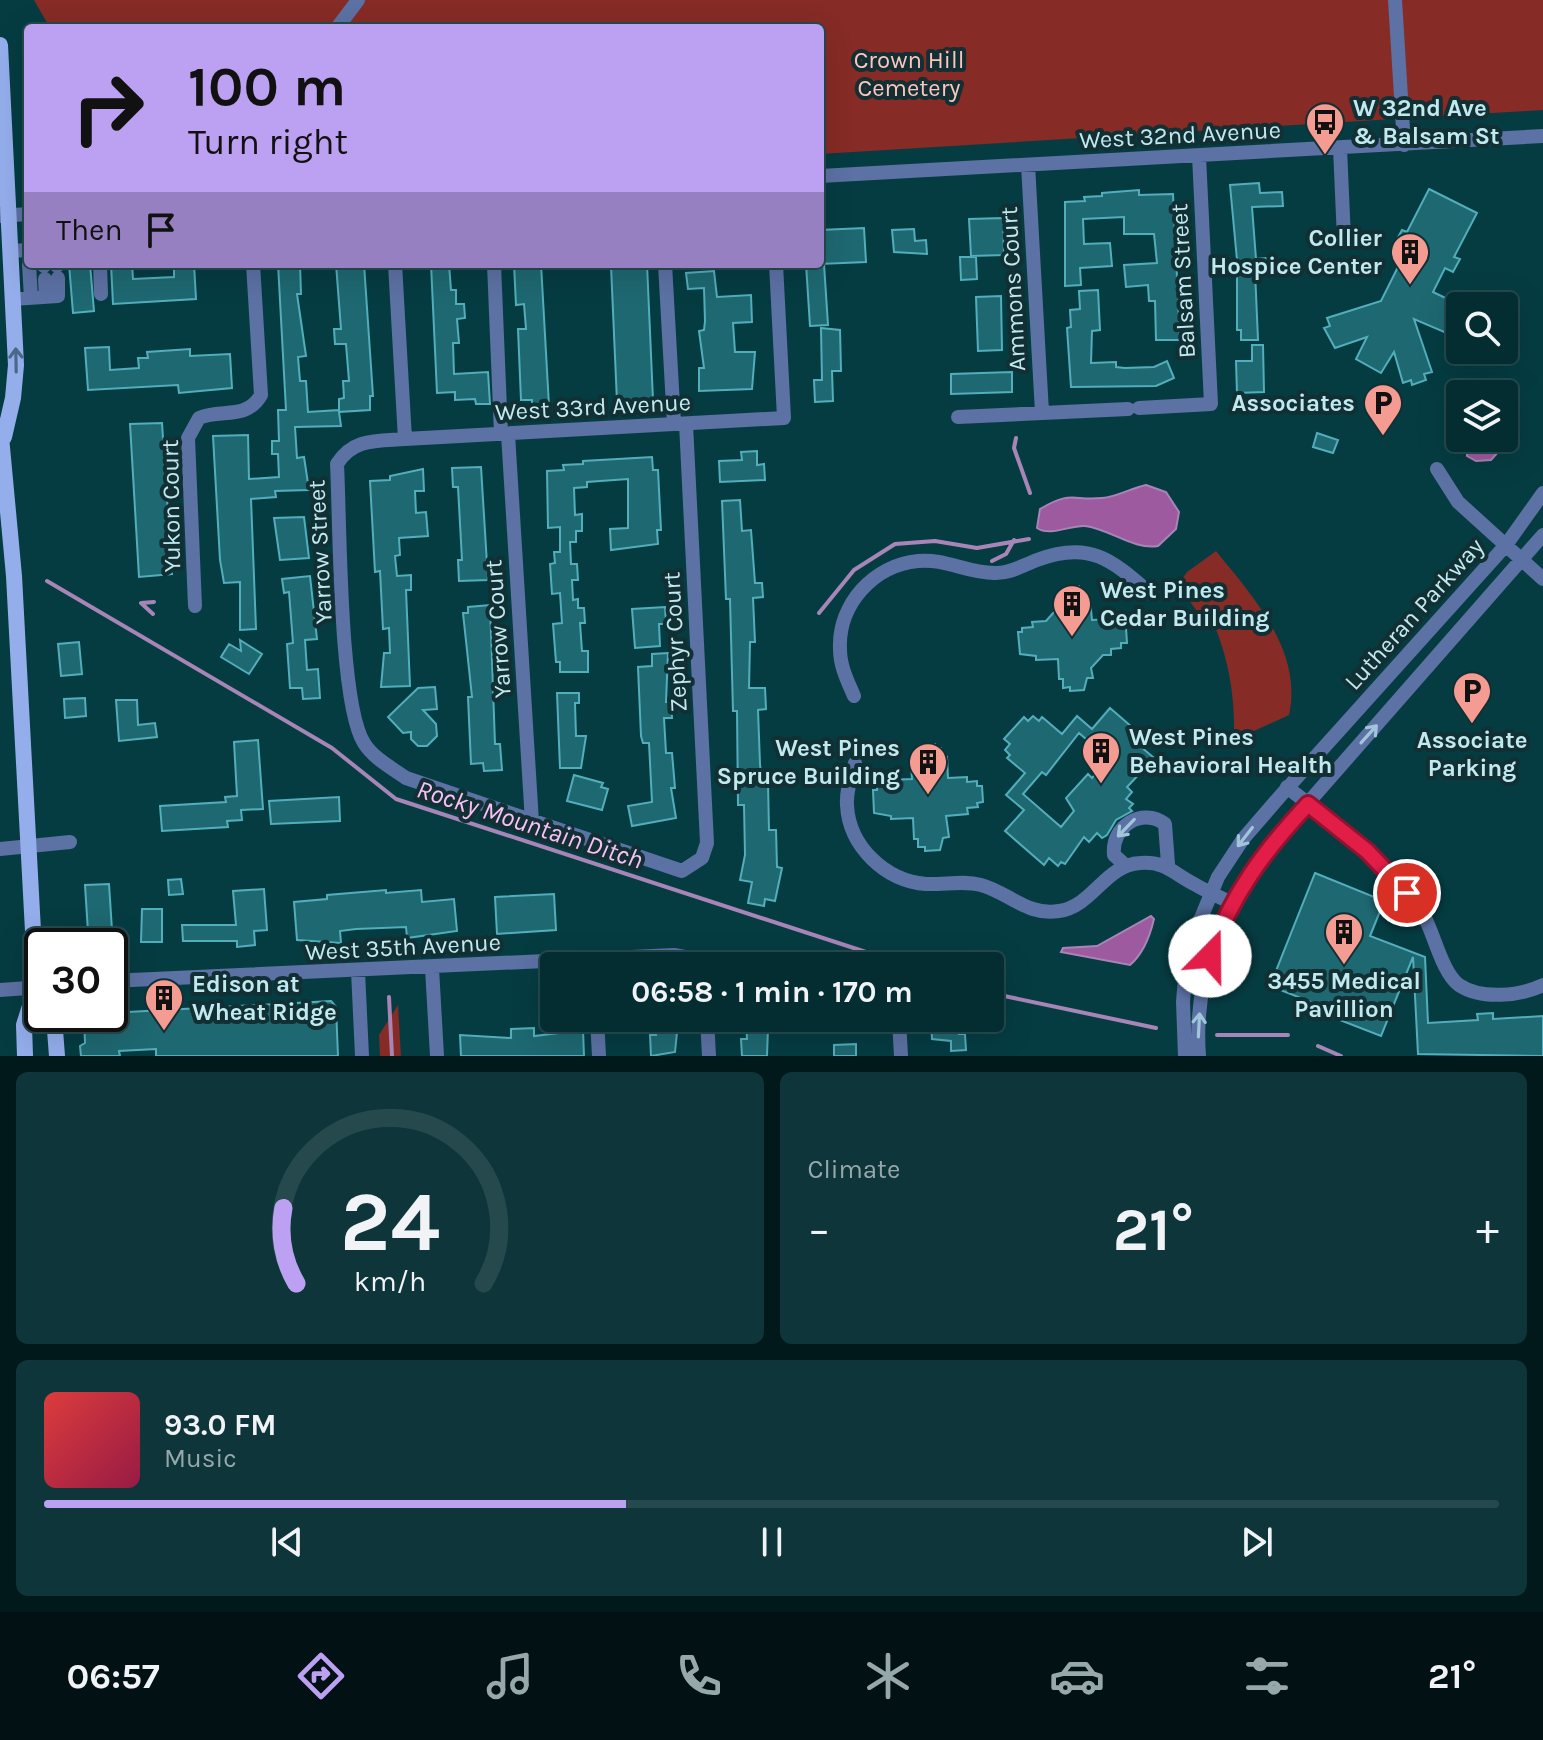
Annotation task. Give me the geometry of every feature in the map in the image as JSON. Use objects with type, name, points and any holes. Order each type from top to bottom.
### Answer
[{"type":"main road","points":[[0,45],[5,216],[19,250],[13,299],[16,377],[2,432],[35,928]]},
{"type":"main road","points":[[24,1032],[25,1056]]},
{"type":"main road","points":[[55,1032],[57,1056]]},
{"type":"street","points":[[340,24],[358,0]]},
{"type":"street","points":[[1395,0],[1404,145]]},
{"type":"street","name":"West 32nd Avenue","points":[[824,176],[1543,136]]},
{"type":"street","points":[[1340,148],[1344,239]]},
{"type":"street","name":"Balsam Street","points":[[1042,412],[1211,404],[1199,156]]},
{"type":"street","name":"Ammons Court","points":[[1028,165],[1042,412]]},
{"type":"street","points":[[100,268],[101,294]]},
{"type":"street","name":"Yukon Court","points":[[195,606],[188,438],[199,418],[238,413],[252,407],[261,395],[253,268]]},
{"type":"street","points":[[395,268],[405,439]]},
{"type":"street","name":"Yarrow Court","points":[[494,268],[532,822]]},
{"type":"street","name":"Zephyr Court","points":[[532,822],[682,871],[702,858],[707,843],[680,424],[665,268]]},
{"type":"street","name":"West 33rd Avenue","points":[[405,439],[784,418],[776,268]]},
{"type":"street","points":[[13,299],[58,296],[48,269]]},
{"type":"street","points":[[38,298],[48,269]]},
{"type":"street","points":[[958,417],[1042,412]]},
{"type":"street","name":"Yarrow Street","points":[[405,439],[359,442],[345,450],[337,464],[350,697],[364,744],[406,778],[532,822]]},
{"type":"street","points":[[1437,469],[1458,502],[1543,579]]},
{"type":"street","name":"Lutheran Parkway","points":[[1185,1056],[1182,1012],[1186,958],[1210,892],[1243,839],[1506,545],[1543,493]]},
{"type":"street","name":"Lutheran Parkway","points":[[1199,1056],[1204,981],[1232,903],[1259,860],[1524,561],[1543,535]]},
{"type":"street","points":[[854,696],[842,668],[839,648],[843,624],[862,588],[879,574],[898,565],[939,561],[998,574],[1055,553],[1075,551],[1097,554],[1108,560],[1151,594]]},
{"type":"street","points":[[855,763],[847,804],[854,833],[874,861],[888,873],[908,880],[977,883],[1033,911],[1063,911],[1079,904],[1125,865],[1168,864],[1232,903]]},
{"type":"street","points":[[1287,787],[1397,880],[1423,914],[1447,970],[1458,984],[1469,990],[1493,994],[1523,992],[1543,985]]},
{"type":"street","points":[[1125,865],[1114,855],[1113,847],[1134,818],[1155,816],[1165,824],[1168,864]]},
{"type":"street","points":[[0,849],[70,842]]},
{"type":"street","name":"West 35th Avenue","points":[[128,980],[540,964]]},
{"type":"street","points":[[432,968],[437,1056]]},
{"type":"street","points":[[358,971],[362,1056]]},
{"type":"street","points":[[0,990],[24,991]]},
{"type":"street","points":[[598,1032],[599,1056]]},
{"type":"street","points":[[708,1032],[709,1056]]},
{"type":"street","points":[[900,1032],[901,1056]]},
{"type":"green space","name":"Crown Hill Cemetery","points":[[34,0],[1543,0],[1543,110],[824,154],[824,24],[48,24]]},
{"type":"green space","points":[[1216,551],[1272,627],[1289,669],[1289,715],[1234,740],[1230,681],[1214,624],[1207,625],[1178,585],[1187,572]]},
{"type":"green space","points":[[398,1005],[401,1056],[380,1056],[379,1035]]},
{"type":"shaded area","points":[[1467,452],[1498,452],[1491,460],[1476,461],[1467,456]]},
{"type":"shaded area","points":[[1146,485],[1166,492],[1179,512],[1176,529],[1158,546],[1140,545],[1085,526],[1054,531],[1037,528],[1040,509],[1059,500],[1108,497]]},
{"type":"shaded area","points":[[1151,916],[1154,919],[1148,938],[1139,956],[1130,965],[1061,952],[1063,948],[1097,946]]},
{"type":"building","points":[[1259,183],[1260,193],[1282,192],[1283,206],[1252,207],[1256,259],[1266,258],[1267,271],[1255,271],[1258,340],[1241,340],[1241,330],[1237,330],[1237,260],[1230,185]]},
{"type":"building","name":"Collier Hospice Center","points":[[1429,189],[1477,213],[1454,257],[1460,259],[1453,272],[1445,268],[1433,292],[1446,298],[1446,333],[1414,319],[1432,372],[1424,374],[1426,380],[1412,385],[1411,380],[1403,383],[1394,352],[1381,373],[1356,359],[1367,337],[1335,348],[1324,328],[1330,326],[1327,318],[1381,301],[1407,249],[1395,243],[1402,230],[1407,232]]},
{"type":"building","points":[[1139,190],[1139,195],[1173,194],[1180,340],[1156,340],[1155,301],[1149,301],[1148,285],[1126,287],[1124,265],[1157,263],[1154,234],[1124,234],[1124,217],[1083,219],[1084,244],[1110,243],[1112,266],[1080,268],[1081,285],[1065,286],[1065,202],[1085,201],[1084,197],[1102,196],[1102,193]]},
{"type":"building","points":[[1003,218],[1004,255],[971,256],[969,219]]},
{"type":"building","points":[[864,228],[866,262],[824,264],[824,230]]},
{"type":"building","points":[[914,229],[915,241],[926,240],[927,254],[894,252],[892,230]]},
{"type":"building","points":[[960,257],[976,257],[977,279],[961,280]]},
{"type":"building","points":[[824,264],[828,325],[810,326],[806,268],[824,268]]},
{"type":"building","points":[[69,268],[90,268],[94,311],[73,313]]},
{"type":"building","points":[[111,268],[132,268],[133,279],[174,277],[174,268],[194,268],[196,299],[113,304]]},
{"type":"building","points":[[278,268],[300,268],[301,294],[297,294],[306,356],[298,357],[300,381],[306,381],[308,412],[339,410],[339,399],[344,398],[343,381],[349,381],[346,344],[335,344],[334,329],[341,329],[336,268],[364,268],[373,396],[370,396],[370,410],[339,412],[341,426],[295,427],[297,458],[304,457],[309,490],[275,491],[276,497],[251,499],[256,629],[240,630],[240,582],[224,583],[220,560],[213,436],[248,435],[249,479],[279,477],[278,454],[272,454],[272,441],[279,441],[278,410],[286,410]]},
{"type":"building","points":[[431,268],[449,268],[451,290],[456,290],[456,304],[464,304],[465,318],[457,319],[459,343],[453,343],[454,374],[488,372],[490,404],[476,404],[475,399],[455,400],[455,392],[437,393]]},
{"type":"building","points":[[514,268],[541,268],[549,406],[532,407],[532,400],[521,400],[518,329],[526,329],[524,304],[516,305]]},
{"type":"building","points":[[611,268],[647,268],[653,400],[617,402]]},
{"type":"building","points":[[714,271],[717,297],[751,295],[752,322],[733,323],[735,352],[755,352],[752,389],[699,391],[699,368],[704,368],[699,331],[704,330],[704,288],[688,289],[686,273]]},
{"type":"building","points":[[1098,290],[1100,330],[1092,331],[1091,363],[1116,362],[1116,367],[1125,368],[1154,367],[1167,361],[1174,378],[1156,386],[1071,387],[1067,328],[1071,327],[1070,310],[1080,309],[1079,291]]},
{"type":"building","points":[[1001,296],[1002,350],[978,351],[976,297]]},
{"type":"building","points":[[821,328],[840,330],[841,371],[832,371],[833,401],[815,402],[814,380],[822,380]]},
{"type":"building","points":[[1252,345],[1263,345],[1264,392],[1237,393],[1236,361],[1252,361]]},
{"type":"building","points":[[109,347],[110,370],[139,368],[138,358],[148,358],[147,352],[190,349],[190,356],[230,354],[232,388],[179,393],[178,385],[88,390],[85,348]]},
{"type":"building","points":[[1012,372],[1012,392],[951,394],[951,374]]},
{"type":"building","points":[[162,423],[172,574],[139,577],[130,424]]},
{"type":"building","points":[[1317,433],[1338,440],[1333,453],[1313,447]]},
{"type":"building","points":[[757,451],[757,465],[764,464],[765,480],[720,482],[719,461],[742,460],[741,452]]},
{"type":"building","points":[[652,457],[653,470],[658,470],[661,530],[657,530],[658,544],[611,550],[610,529],[628,528],[628,479],[587,482],[587,487],[574,488],[575,515],[582,514],[582,531],[576,531],[576,542],[570,542],[571,564],[577,564],[578,580],[572,580],[573,600],[578,599],[578,608],[584,608],[585,623],[580,623],[582,651],[588,651],[588,672],[560,672],[560,662],[556,662],[553,624],[562,623],[560,593],[552,594],[550,564],[555,563],[554,552],[560,552],[560,527],[548,528],[547,471],[564,470],[563,465],[583,464],[583,461]]},
{"type":"building","points":[[481,467],[488,580],[459,581],[458,560],[462,560],[458,487],[453,487],[452,468]]},
{"type":"building","points":[[423,469],[424,491],[415,491],[416,513],[426,512],[428,536],[399,538],[400,555],[395,556],[397,576],[411,575],[411,590],[406,590],[410,686],[381,687],[384,653],[390,653],[389,628],[383,629],[380,571],[375,572],[370,481],[390,480],[390,476]]},
{"type":"building","points":[[740,500],[742,531],[751,530],[755,583],[762,583],[763,597],[753,598],[755,642],[750,642],[749,688],[765,688],[766,709],[758,710],[760,764],[762,784],[768,783],[769,830],[776,830],[777,867],[782,868],[775,901],[765,899],[764,906],[748,903],[752,882],[740,880],[745,855],[744,805],[738,805],[737,711],[733,711],[730,599],[726,599],[722,501]]},
{"type":"building","points":[[304,517],[309,558],[280,560],[274,518]]},
{"type":"building","points":[[310,576],[317,639],[305,640],[307,670],[318,669],[320,698],[303,699],[302,688],[290,688],[287,644],[293,643],[289,592],[284,593],[282,579]]},
{"type":"building","name":"West Pines Cedar Building","points":[[1079,586],[1079,590],[1084,590],[1085,600],[1090,600],[1092,620],[1111,619],[1111,624],[1121,623],[1121,628],[1126,628],[1127,643],[1121,643],[1121,648],[1111,649],[1111,655],[1103,655],[1091,668],[1093,678],[1087,678],[1084,690],[1070,691],[1070,687],[1063,688],[1063,679],[1059,679],[1058,659],[1036,660],[1036,656],[1020,654],[1018,632],[1022,632],[1022,628],[1033,627],[1032,622],[1046,621],[1055,611],[1056,604],[1061,604],[1060,593],[1065,593],[1065,587]]},
{"type":"building","points":[[490,605],[495,744],[500,744],[502,770],[484,771],[483,763],[471,764],[468,697],[472,697],[463,613],[468,613],[468,607]]},
{"type":"building","points":[[665,607],[666,624],[659,624],[660,646],[635,648],[632,609]]},
{"type":"building","points":[[240,640],[262,654],[249,674],[221,657],[229,644],[241,651]]},
{"type":"building","points":[[79,642],[82,674],[61,676],[58,644]]},
{"type":"building","points":[[668,653],[666,702],[671,702],[672,718],[664,718],[666,753],[672,753],[675,788],[671,788],[676,818],[632,826],[628,806],[652,802],[649,743],[643,743],[641,736],[638,667],[652,666],[652,654]]},
{"type":"building","points":[[435,687],[437,709],[423,710],[436,724],[437,736],[427,746],[418,746],[411,739],[411,732],[403,733],[388,717],[418,688]]},
{"type":"building","points":[[557,693],[579,693],[579,703],[575,703],[576,736],[586,736],[581,768],[560,768]]},
{"type":"building","points":[[85,698],[86,716],[65,718],[64,699]]},
{"type":"building","points":[[116,700],[137,700],[138,725],[155,723],[157,737],[119,741]]},
{"type":"building","name":"West Pines Behavioral Health","points":[[1110,708],[1147,740],[1141,747],[1153,757],[1150,760],[1155,764],[1146,773],[1143,770],[1127,787],[1132,792],[1126,799],[1133,804],[1129,808],[1132,811],[1116,820],[1107,835],[1102,838],[1097,833],[1089,842],[1084,837],[1065,864],[1061,862],[1058,866],[1049,858],[1044,865],[1005,831],[1024,810],[1006,795],[1025,773],[1007,758],[1010,755],[1005,750],[1010,744],[1004,739],[1024,717],[1028,721],[1033,716],[1039,721],[1042,717],[1062,734],[1077,716],[1092,729]],"holes":[[[1079,733],[1109,759],[1092,778],[1088,774],[1066,798],[1074,811],[1061,827],[1023,794],[1042,772],[1046,775]]]},
{"type":"building","points":[[258,740],[263,809],[241,810],[242,820],[227,821],[228,827],[162,831],[160,806],[226,802],[225,797],[237,796],[234,742]]},
{"type":"building","name":"West Pines Spruce Building","points":[[935,744],[935,748],[941,748],[941,758],[947,757],[948,778],[967,777],[967,782],[977,781],[977,786],[982,786],[983,802],[977,803],[978,807],[967,808],[968,814],[946,816],[949,837],[943,838],[940,850],[925,851],[925,847],[918,847],[918,839],[914,839],[913,818],[891,819],[891,816],[874,813],[873,790],[877,790],[877,786],[888,785],[887,780],[912,779],[911,762],[916,762],[915,751],[920,751],[920,745]]},
{"type":"building","points":[[574,775],[603,783],[601,787],[608,789],[602,810],[567,801]]},
{"type":"building","points":[[339,797],[340,821],[271,824],[269,801]]},
{"type":"building","name":"3455 Medical Pavillion","points":[[1315,873],[1374,897],[1377,890],[1387,894],[1370,936],[1425,957],[1428,1023],[1478,1020],[1477,1014],[1493,1013],[1493,1019],[1543,1016],[1543,1056],[1418,1054],[1413,957],[1381,1036],[1327,1015],[1329,1009],[1270,986]]},
{"type":"building","points":[[181,879],[183,894],[169,895],[168,880]]},
{"type":"building","points":[[109,884],[112,928],[88,928],[85,885]]},
{"type":"building","points":[[264,889],[267,930],[254,931],[255,945],[237,947],[237,941],[183,941],[182,925],[236,925],[233,891]]},
{"type":"building","points":[[386,890],[386,893],[421,890],[422,902],[454,899],[457,931],[407,938],[406,927],[356,929],[340,931],[341,943],[297,940],[294,902],[327,899],[327,895]]},
{"type":"building","points":[[554,894],[556,930],[497,934],[495,897]]},
{"type":"building","points":[[142,909],[162,909],[162,942],[141,942]]},
{"type":"building","name":"Edison at Wheat Ridge","points":[[331,1001],[336,1007],[338,1056],[156,1056],[156,1049],[119,1051],[120,1056],[81,1056],[80,1046],[85,1043],[85,1032],[128,1032],[128,1012]]},
{"type":"building","points":[[534,1028],[534,1036],[583,1032],[584,1056],[461,1056],[460,1035],[511,1038],[511,1029]]},
{"type":"building","points":[[656,1032],[677,1032],[675,1052],[651,1056],[650,1035],[656,1035]]},
{"type":"building","points":[[747,1032],[768,1032],[767,1056],[742,1056],[741,1039],[747,1039]]},
{"type":"building","points":[[932,1032],[959,1032],[965,1034],[966,1050],[951,1051],[951,1041],[932,1039]]},
{"type":"building","points":[[856,1044],[856,1056],[834,1056],[834,1045]]},
{"type":"waterway","points":[[1016,438],[1014,448],[1030,493]]},
{"type":"waterway","points":[[819,613],[854,570],[895,544],[935,541],[977,548],[1029,539]]},
{"type":"waterway","points":[[992,561],[1006,554],[1014,540]]},
{"type":"waterway","name":"Rocky Mountain Ditch","points":[[47,581],[332,748],[396,799],[866,952]]},
{"type":"waterway","points":[[153,614],[141,603],[154,602]]},
{"type":"waterway","name":"Rocky Mountain Ditch","points":[[1004,996],[1156,1028]]},
{"type":"waterway","points":[[389,997],[392,1056]]},
{"type":"waterway","name":"Rocky Mountain Ditch","points":[[1217,1035],[1288,1035]]},
{"type":"waterway","name":"Rocky Mountain Ditch","points":[[1318,1046],[1341,1056]]},
{"type":"place","name":"W 32nd Ave & Balsam St","points":[[1325,156]]},
{"type":"place","name":"Collier Hospice Center","points":[[1410,286]]},
{"type":"place","name":"Associates","points":[[1383,437]]},
{"type":"place","name":"West Pines Cedar Building","points":[[1072,638]]},
{"type":"place","name":"Associate Parking","points":[[1472,725]]},
{"type":"place","name":"West Pines Behavioral Health","points":[[1101,785]]},
{"type":"place","name":"West Pines Spruce Building","points":[[928,796]]},
{"type":"place","name":"3455 Medical Pavillion","points":[[1344,966]]},
{"type":"place","name":"Edison at Wheat Ridge","points":[[164,1032]]},
{"type":"route","points":[[1210,956],[1240,888],[1259,860],[1308,804],[1367,851],[1407,893]]}]
